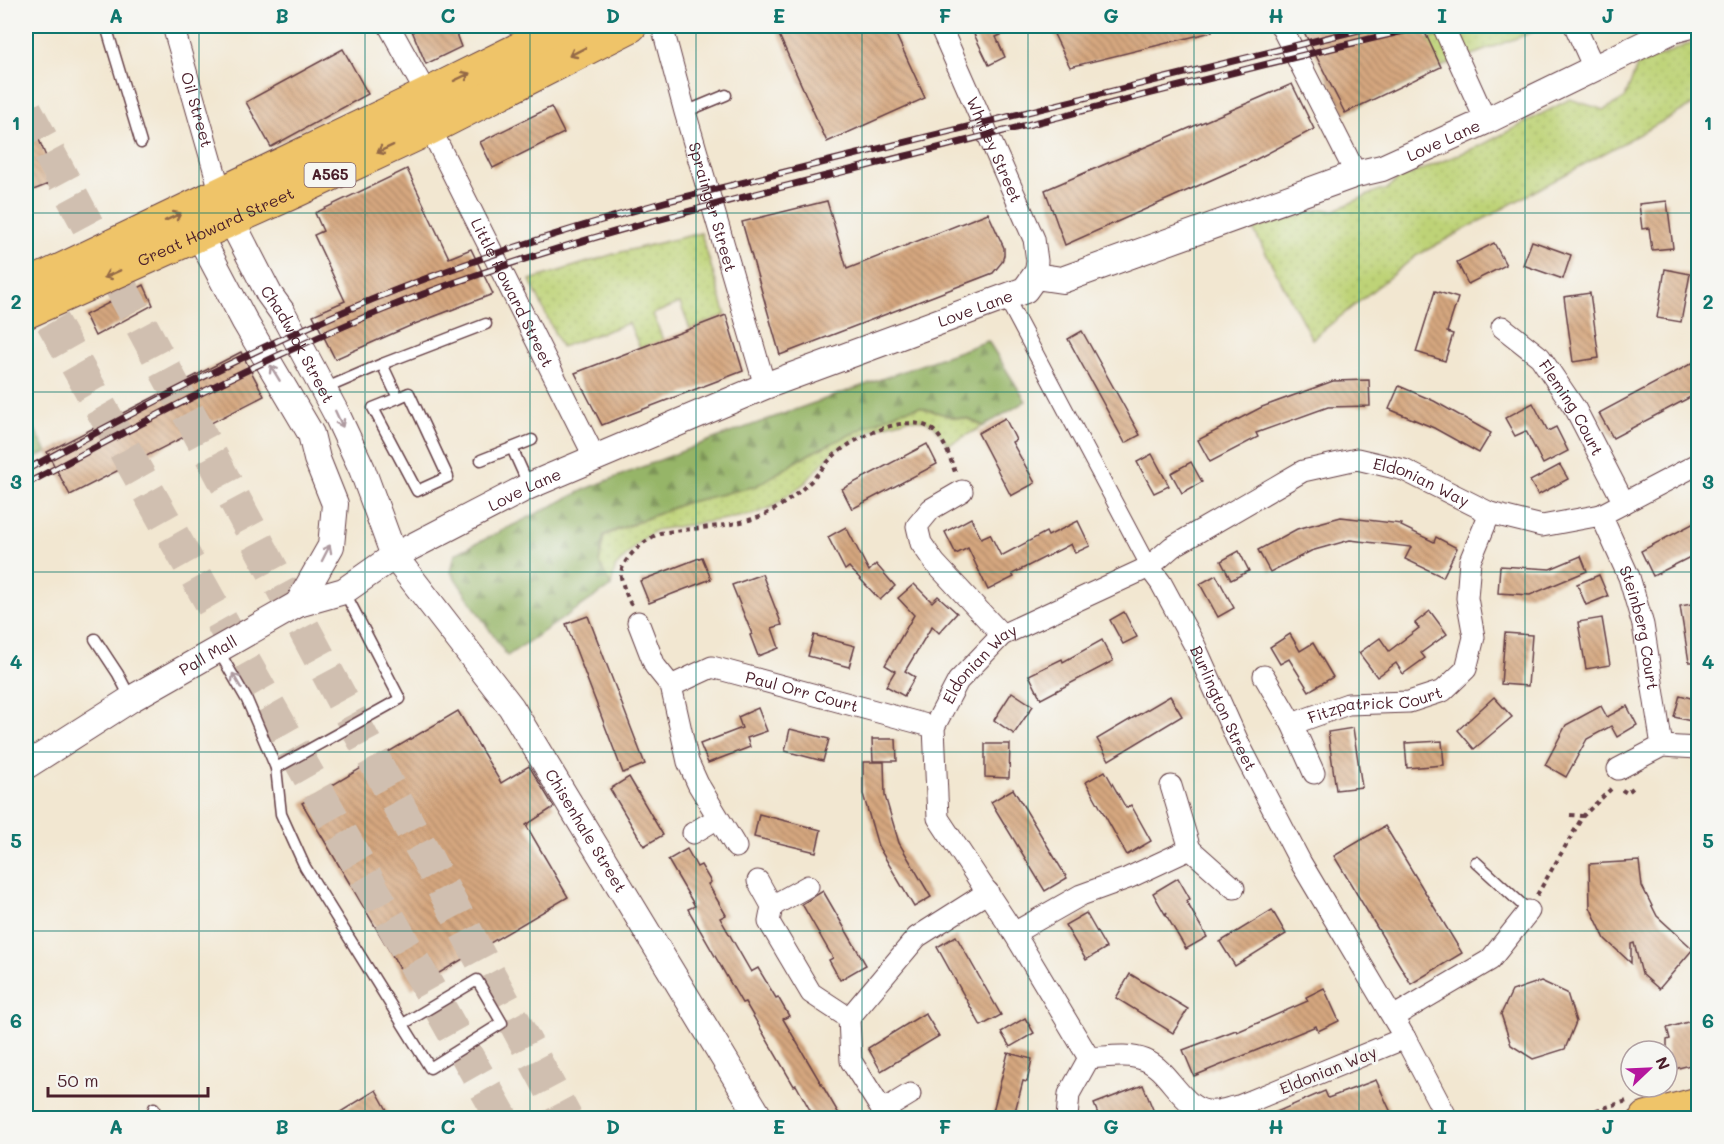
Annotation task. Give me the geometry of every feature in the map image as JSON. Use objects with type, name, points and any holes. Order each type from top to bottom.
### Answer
[{"type":"main road","name":"Great Howard Street","points":[[26,287],[430,128],[630,26]]},
{"type":"main road","name":"Great Howard Street","points":[[26,312],[199,235],[226,207],[295,157],[427,95],[549,30]]},
{"type":"main road","points":[[1646,1119],[1698,1104]]},
{"type":"street","name":"Oil Street","points":[[173,26],[226,207]]},
{"type":"street","points":[[389,26],[427,95]]},
{"type":"street","name":"Sprainger Street","points":[[662,26],[765,386]]},
{"type":"street","name":"Whitley Street","points":[[940,26],[1034,239],[1035,276]]},
{"type":"street","points":[[1281,26],[1356,174]]},
{"type":"street","points":[[1443,26],[1486,121]]},
{"type":"street","points":[[1575,26],[1594,68]]},
{"type":"street","name":"Love Lane","points":[[394,555],[530,486],[765,386],[1024,290],[1035,276],[1062,280],[1356,174],[1382,168],[1486,121],[1673,30],[1688,26]]},
{"type":"street","name":"Little Howard Street","points":[[430,128],[595,458]]},
{"type":"street","name":"Chadwick Street","points":[[226,207],[269,294],[282,312],[324,390],[362,470],[394,555]]},
{"type":"street","name":"Chadwick Street","points":[[199,235],[245,322],[311,434],[317,459],[335,504],[331,546],[298,604]]},
{"type":"street","name":"Burlington Street","points":[[1005,296],[1149,567],[1161,583],[1195,646],[1239,744],[1300,863],[1393,1017],[1447,1119]]},
{"type":"street","name":"Fleming Court","points":[[1502,327],[1540,357],[1570,401],[1624,503]]},
{"type":"street","name":"Chadwick Street","points":[[311,434],[362,470]]},
{"type":"street","name":"Eldonian Way","points":[[934,727],[958,681],[1002,635],[1149,567],[1172,547],[1303,471],[1357,459],[1404,470],[1490,513],[1542,526],[1601,515],[1698,464]]},
{"type":"street","points":[[962,491],[931,509],[917,526],[921,543],[935,562],[1002,635]]},
{"type":"street","name":"Fitzpatrick Court","points":[[1292,724],[1348,704],[1409,702],[1443,692],[1466,669],[1474,637],[1467,598],[1470,561],[1490,513]]},
{"type":"street","name":"Steinberg Court","points":[[1601,515],[1629,578],[1643,625],[1662,746]]},
{"type":"street","name":"Pall Mall","points":[[26,766],[131,699],[298,604],[344,591],[394,555]]},
{"type":"street","name":"Chisenhale Street","points":[[394,555],[511,707],[760,1119]]},
{"type":"street","points":[[638,622],[655,666],[670,686],[688,762],[698,784],[736,847]]},
{"type":"street","name":"Paul Orr Court","points":[[670,686],[712,666],[934,727]]},
{"type":"street","points":[[1264,676],[1292,724],[1314,773]]},
{"type":"street","points":[[934,727],[938,818],[1014,933],[1089,1058],[1069,1094],[1067,1119]]},
{"type":"street","points":[[1618,769],[1662,746],[1698,748]]},
{"type":"street","points":[[1171,786],[1190,849],[1234,888]]},
{"type":"street","points":[[693,833],[718,818]]},
{"type":"street","points":[[1014,933],[1081,895],[1128,878],[1190,849]]},
{"type":"street","points":[[758,880],[772,906],[769,922],[811,993],[849,1018]]},
{"type":"street","points":[[772,906],[808,886]]},
{"type":"street","points":[[910,1094],[884,1115],[851,1061],[849,1018],[917,937],[988,892]]},
{"type":"street","points":[[1393,1017],[1490,960],[1528,910]]},
{"type":"street","name":"Eldonian Way","points":[[1089,1058],[1133,1056],[1148,1061],[1160,1070],[1187,1101],[1214,1112],[1239,1106],[1405,1038]]},
{"type":"lane","points":[[106,26],[141,143]]},
{"type":"lane","points":[[685,112],[726,95]]},
{"type":"lane","points":[[324,390],[382,364],[486,324]]},
{"type":"lane","points":[[382,364],[398,398]]},
{"type":"lane","points":[[409,393],[448,477],[417,491],[373,408],[398,398],[409,393]]},
{"type":"lane","points":[[481,460],[532,440]]},
{"type":"lane","points":[[512,448],[530,486]]},
{"type":"lane","points":[[276,768],[400,699],[344,591]]},
{"type":"lane","points":[[95,639],[131,699]]},
{"type":"lane","points":[[218,649],[237,680],[276,768],[281,814],[305,867],[430,1068],[502,1023],[477,980],[403,1024]]},
{"type":"lane","points":[[1476,862],[1528,910]]},
{"type":"path","points":[[638,622],[621,575],[624,564],[638,548],[660,533],[765,515],[810,482],[837,453],[876,431],[899,424],[924,424],[935,432],[946,448],[962,491]]},
{"type":"path","points":[[1528,910],[1583,816],[1570,815]]},
{"type":"green space","points":[[1487,26],[1548,26],[1441,67],[1345,113],[1327,76],[1427,39]]},
{"type":"green space","points":[[1698,40],[1698,102],[1416,256],[1312,339],[1253,229],[1323,209],[1333,211],[1377,191],[1386,190],[1397,180],[1484,144],[1570,99],[1604,110],[1625,98],[1637,66]]},
{"type":"green space","points":[[701,233],[726,315],[690,329],[680,303],[653,314],[663,340],[640,348],[629,323],[561,347],[530,280],[617,253]]},
{"type":"green space","points":[[988,341],[1026,401],[984,426],[968,419],[952,417],[920,407],[900,411],[811,453],[756,486],[685,503],[604,535],[599,562],[611,586],[507,656],[451,572],[455,554],[586,489],[716,438]]},
{"type":"green space","points":[[920,407],[952,417],[968,419],[984,426],[948,445],[934,425],[922,420],[908,419],[876,428],[833,451],[806,482],[772,507],[751,515],[656,530],[638,543],[615,568],[611,586],[599,563],[604,536],[685,503],[756,486],[811,453],[900,411]]},
{"type":"green space","points":[[26,414],[47,452],[26,463]]},
{"type":"building","points":[[410,26],[453,26],[461,47],[426,64]]},
{"type":"building","points":[[775,26],[892,26],[925,98],[827,142]]},
{"type":"building","points":[[970,26],[1022,26],[996,37],[1005,57],[989,65]]},
{"type":"building","points":[[1050,26],[1211,26],[1212,32],[1070,67]]},
{"type":"building","points":[[1301,26],[1422,26],[1441,67],[1345,113]]},
{"type":"building","points":[[343,49],[368,94],[271,147],[246,102]]},
{"type":"building","points":[[1292,84],[1314,129],[1247,164],[1065,245],[1045,190]]},
{"type":"building","points":[[551,107],[564,133],[493,168],[480,142]]},
{"type":"building","points":[[26,108],[56,181],[26,193]]},
{"type":"building","points":[[407,169],[449,258],[471,249],[493,294],[412,325],[335,359],[313,315],[345,301],[314,235],[323,231],[315,213]]},
{"type":"building","points":[[827,201],[847,269],[988,213],[1004,248],[1002,262],[993,273],[780,355],[742,222]]},
{"type":"building","points":[[1667,201],[1673,248],[1652,250],[1649,228],[1642,229],[1639,204]]},
{"type":"building","points":[[1532,241],[1571,255],[1563,279],[1523,265]]},
{"type":"building","points":[[1494,243],[1506,265],[1468,284],[1457,262]]},
{"type":"building","points":[[1665,269],[1690,274],[1681,322],[1657,318]]},
{"type":"building","points":[[144,285],[153,305],[95,336],[85,315]]},
{"type":"building","points":[[1435,291],[1458,298],[1447,332],[1453,334],[1445,361],[1416,352]]},
{"type":"building","points":[[1590,293],[1599,358],[1573,362],[1564,297]]},
{"type":"building","points":[[726,315],[743,371],[602,425],[575,373]]},
{"type":"building","points":[[1082,331],[1140,435],[1125,443],[1068,339]]},
{"type":"building","points":[[241,352],[264,396],[70,495],[47,452]]},
{"type":"building","points":[[1698,360],[1698,393],[1613,438],[1599,413]]},
{"type":"building","points":[[1369,380],[1370,406],[1328,407],[1256,433],[1258,437],[1210,462],[1198,440],[1262,407],[1333,381]]},
{"type":"building","points":[[1399,386],[1434,401],[1491,433],[1479,453],[1434,428],[1389,409]]},
{"type":"building","points":[[1533,403],[1548,431],[1556,427],[1568,451],[1543,464],[1526,431],[1515,436],[1505,418]]},
{"type":"building","points":[[1005,418],[1016,440],[1012,442],[1035,483],[1011,496],[978,433]]},
{"type":"building","points":[[927,444],[937,464],[852,509],[842,489]]},
{"type":"building","points":[[1152,454],[1169,486],[1154,493],[1137,462]]},
{"type":"building","points":[[1191,462],[1202,482],[1182,493],[1171,473]]},
{"type":"building","points":[[1560,465],[1568,479],[1538,495],[1530,481]]},
{"type":"building","points":[[1341,517],[1402,524],[1401,526],[1434,542],[1436,537],[1457,548],[1443,577],[1405,559],[1411,547],[1350,540],[1311,551],[1270,572],[1258,550],[1297,529]]},
{"type":"building","points":[[971,518],[981,538],[990,534],[1001,556],[1046,532],[1048,536],[1078,521],[1090,546],[1075,553],[1071,544],[1012,574],[1014,577],[988,590],[968,548],[956,554],[945,532]]},
{"type":"building","points":[[1698,521],[1698,553],[1653,576],[1641,551]]},
{"type":"building","points":[[846,527],[869,571],[876,564],[895,586],[880,600],[849,567],[845,570],[828,537]]},
{"type":"building","points":[[1239,551],[1249,571],[1231,580],[1221,561]]},
{"type":"building","points":[[1581,556],[1587,571],[1530,595],[1498,593],[1500,566],[1550,569]]},
{"type":"building","points":[[702,557],[711,579],[649,603],[640,581]]},
{"type":"building","points":[[762,574],[782,625],[772,628],[779,648],[758,656],[750,635],[752,634],[732,585]]},
{"type":"building","points":[[1216,575],[1234,608],[1218,617],[1200,584]]},
{"type":"building","points":[[1599,575],[1608,596],[1586,605],[1577,584]]},
{"type":"building","points":[[914,584],[932,602],[938,596],[957,613],[939,633],[932,626],[905,671],[915,677],[904,696],[886,686],[895,671],[885,665],[914,615],[898,598]]},
{"type":"building","points":[[1698,603],[1698,662],[1689,662],[1680,606]]},
{"type":"building","points":[[1430,611],[1447,634],[1421,653],[1425,658],[1403,674],[1396,663],[1377,677],[1359,653],[1380,638],[1389,651],[1419,628],[1415,623]]},
{"type":"building","points":[[1124,612],[1137,637],[1123,644],[1110,620]]},
{"type":"building","points":[[588,616],[645,764],[623,773],[566,624]]},
{"type":"building","points":[[1602,618],[1610,665],[1586,669],[1578,622]]},
{"type":"building","points":[[1505,633],[1532,635],[1528,686],[1501,684]]},
{"type":"building","points":[[1290,634],[1300,651],[1313,643],[1333,677],[1309,691],[1289,659],[1280,664],[1270,647]]},
{"type":"building","points":[[814,635],[855,646],[849,667],[808,656]]},
{"type":"building","points":[[1102,640],[1113,661],[1041,699],[1029,675],[1062,659],[1063,662]]},
{"type":"building","points":[[1012,692],[1033,706],[1014,734],[994,720]]},
{"type":"building","points":[[1680,695],[1698,700],[1695,722],[1674,717]]},
{"type":"building","points":[[1170,696],[1182,716],[1109,760],[1097,739]]},
{"type":"building","points":[[1494,697],[1512,717],[1474,749],[1458,730]]},
{"type":"building","points":[[1601,706],[1607,717],[1627,706],[1637,725],[1617,737],[1611,726],[1587,739],[1566,777],[1545,765],[1566,725]]},
{"type":"building","points":[[758,708],[767,731],[747,738],[750,747],[708,763],[700,744],[742,728],[738,717]]},
{"type":"building","points":[[458,711],[501,783],[529,766],[554,807],[526,825],[568,897],[412,989],[302,803]]},
{"type":"building","points":[[1353,728],[1362,787],[1336,790],[1328,732]]},
{"type":"building","points":[[790,729],[829,739],[823,761],[785,751]]},
{"type":"building","points":[[872,739],[896,739],[897,761],[873,761]]},
{"type":"building","points":[[1442,741],[1444,765],[1407,768],[1405,743]]},
{"type":"building","points":[[985,744],[1010,744],[1009,778],[985,777]]},
{"type":"building","points":[[863,762],[884,762],[885,796],[899,843],[931,897],[914,907],[878,846],[863,794]]},
{"type":"building","points":[[1105,771],[1126,808],[1131,805],[1151,841],[1127,855],[1086,782]]},
{"type":"building","points":[[629,777],[663,835],[644,846],[610,789]]},
{"type":"building","points":[[1013,789],[1067,878],[1045,891],[991,802]]},
{"type":"building","points":[[759,814],[821,830],[816,852],[754,837]]},
{"type":"building","points":[[1385,826],[1462,953],[1411,984],[1334,856]]},
{"type":"building","points":[[687,849],[697,867],[701,865],[711,882],[708,884],[726,915],[720,918],[751,972],[758,968],[776,998],[778,997],[789,1016],[783,1019],[842,1119],[815,1119],[745,1002],[742,1003],[688,909],[695,906],[668,860]]},
{"type":"building","points":[[1639,861],[1642,886],[1657,916],[1693,949],[1659,989],[1642,974],[1634,943],[1631,944],[1631,963],[1605,939],[1590,907],[1589,864]]},
{"type":"building","points":[[1178,878],[1190,899],[1186,901],[1207,937],[1186,949],[1166,915],[1167,912],[1165,914],[1153,893]]},
{"type":"building","points":[[823,891],[866,965],[840,980],[829,960],[833,958],[802,904]]},
{"type":"building","points":[[1272,910],[1286,934],[1235,966],[1220,942]]},
{"type":"building","points":[[1086,913],[1106,948],[1086,960],[1065,925]]},
{"type":"building","points":[[956,936],[1001,1015],[981,1026],[937,947]]},
{"type":"building","points":[[1130,974],[1188,1009],[1173,1033],[1116,998]]},
{"type":"building","points":[[1541,981],[1567,993],[1576,1022],[1565,1049],[1533,1059],[1511,1045],[1501,1014],[1512,991]]},
{"type":"building","points":[[1324,988],[1339,1021],[1318,1031],[1316,1026],[1194,1076],[1183,1050],[1236,1030],[1237,1032],[1308,1001],[1306,997]]},
{"type":"building","points":[[925,1013],[939,1036],[881,1071],[868,1048]]},
{"type":"building","points":[[1025,1018],[1034,1033],[1010,1047],[1001,1032]]},
{"type":"building","points":[[1698,1019],[1698,1063],[1679,1068],[1679,1039],[1670,1039],[1667,1028]]},
{"type":"building","points":[[1008,1053],[1032,1059],[1027,1082],[1023,1081],[1013,1119],[991,1119]]},
{"type":"building","points":[[1376,1080],[1394,1119],[1260,1119],[1325,1091],[1328,1098]]},
{"type":"building","points":[[1143,1085],[1154,1112],[1137,1119],[1100,1119],[1094,1104]]},
{"type":"building","points":[[376,1090],[392,1119],[329,1119]]},
{"type":"tunnel","points":[[26,110],[566,1118]]},
{"type":"tunnel","points":[[28,279],[502,1118]]},
{"type":"railway","points":[[26,470],[132,413],[313,325],[400,288],[533,241],[668,201],[1375,26]]},
{"type":"railway","points":[[26,484],[210,388],[304,344],[400,303],[524,259],[714,205],[1230,73],[1425,26]]}]
